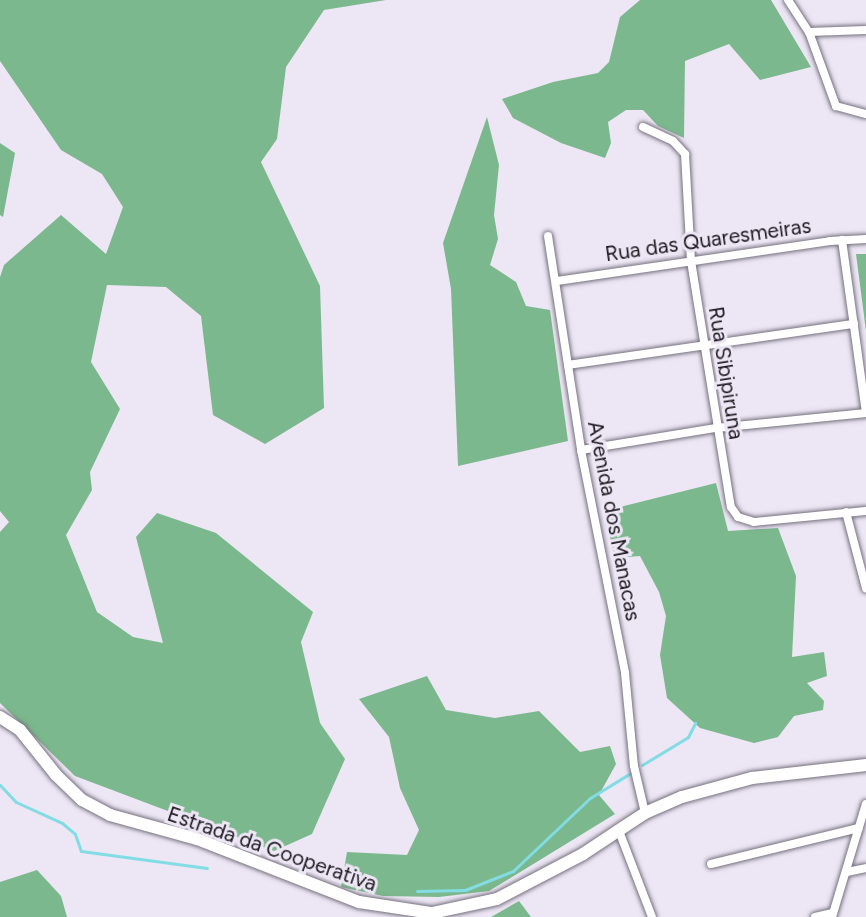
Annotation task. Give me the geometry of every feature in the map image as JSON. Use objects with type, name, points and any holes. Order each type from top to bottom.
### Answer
[{"type":"main road","name":"Estrada da Cooperativa","points":[[0,717],[20,730],[82,800],[110,815],[197,839],[359,902],[404,914],[450,911],[497,899],[619,831],[645,813],[681,797],[752,778],[866,765]]},
{"type":"street","points":[[788,0],[809,32],[836,106],[866,114]]},
{"type":"street","points":[[809,32],[866,30]]},
{"type":"street","name":"Rua Sibipiruna","points":[[643,127],[684,150],[691,261],[716,428],[731,507],[738,517],[754,522],[866,510]]},
{"type":"street","name":"Avenida dos Manacas","points":[[548,236],[581,450],[625,673],[634,766],[645,813]]},
{"type":"street","name":"Rua das Quaresmeiras","points":[[556,282],[842,240],[866,239]]},
{"type":"street","points":[[581,450],[716,428],[866,413],[842,240]]},
{"type":"street","points":[[568,365],[854,324]]},
{"type":"street","points":[[846,512],[866,588]]},
{"type":"street","points":[[815,917],[832,915],[866,804]]},
{"type":"street","points":[[711,864],[859,828]]},
{"type":"street","points":[[619,831],[652,917]]},
{"type":"street","points":[[847,872],[866,868]]},
{"type":"green space","points":[[0,0],[386,0],[324,10],[286,67],[277,139],[261,162],[320,286],[324,408],[265,444],[213,415],[201,316],[166,287],[107,285],[91,362],[120,409],[90,472],[92,490],[66,535],[97,612],[133,637],[163,643],[136,537],[157,513],[216,533],[313,612],[301,642],[320,723],[345,759],[312,834],[274,851],[75,776],[0,703],[0,532],[9,522],[0,511],[0,277],[4,265],[61,215],[106,254],[123,207],[102,174],[61,150],[0,61]]},
{"type":"green space","points":[[640,0],[771,0],[811,67],[760,80],[729,44],[685,61],[684,138],[658,126],[643,110],[626,110],[608,122],[611,143],[605,158],[561,143],[513,118],[502,99],[553,82],[598,73],[609,62],[620,17]]},
{"type":"green space","points":[[487,117],[499,165],[494,215],[498,239],[490,265],[516,282],[526,306],[550,310],[568,441],[458,466],[451,289],[443,243]]},
{"type":"green space","points":[[0,143],[15,153],[3,217],[0,215]]},
{"type":"green space","points":[[856,254],[866,254],[866,331]]},
{"type":"green space","points":[[716,483],[728,531],[778,528],[796,576],[792,657],[824,652],[827,676],[807,683],[824,701],[823,710],[794,716],[778,737],[754,743],[700,728],[667,698],[660,655],[666,616],[659,592],[640,556],[615,558],[604,511]]},
{"type":"green space","points":[[427,676],[446,710],[495,718],[539,711],[580,752],[610,746],[616,764],[599,795],[615,814],[489,891],[439,897],[383,896],[341,887],[347,852],[407,855],[419,830],[400,788],[389,737],[359,699]]},
{"type":"green space","points":[[37,870],[61,896],[67,917],[0,917],[0,882]]},
{"type":"green space","points":[[519,901],[531,917],[491,917]]},
{"type":"waterway","points":[[642,765],[688,737],[695,723]]},
{"type":"waterway","points":[[417,891],[465,890],[513,871],[590,798],[629,774]]},
{"type":"waterway","points":[[0,785],[16,802],[62,823],[75,834],[81,851],[207,868]]}]
